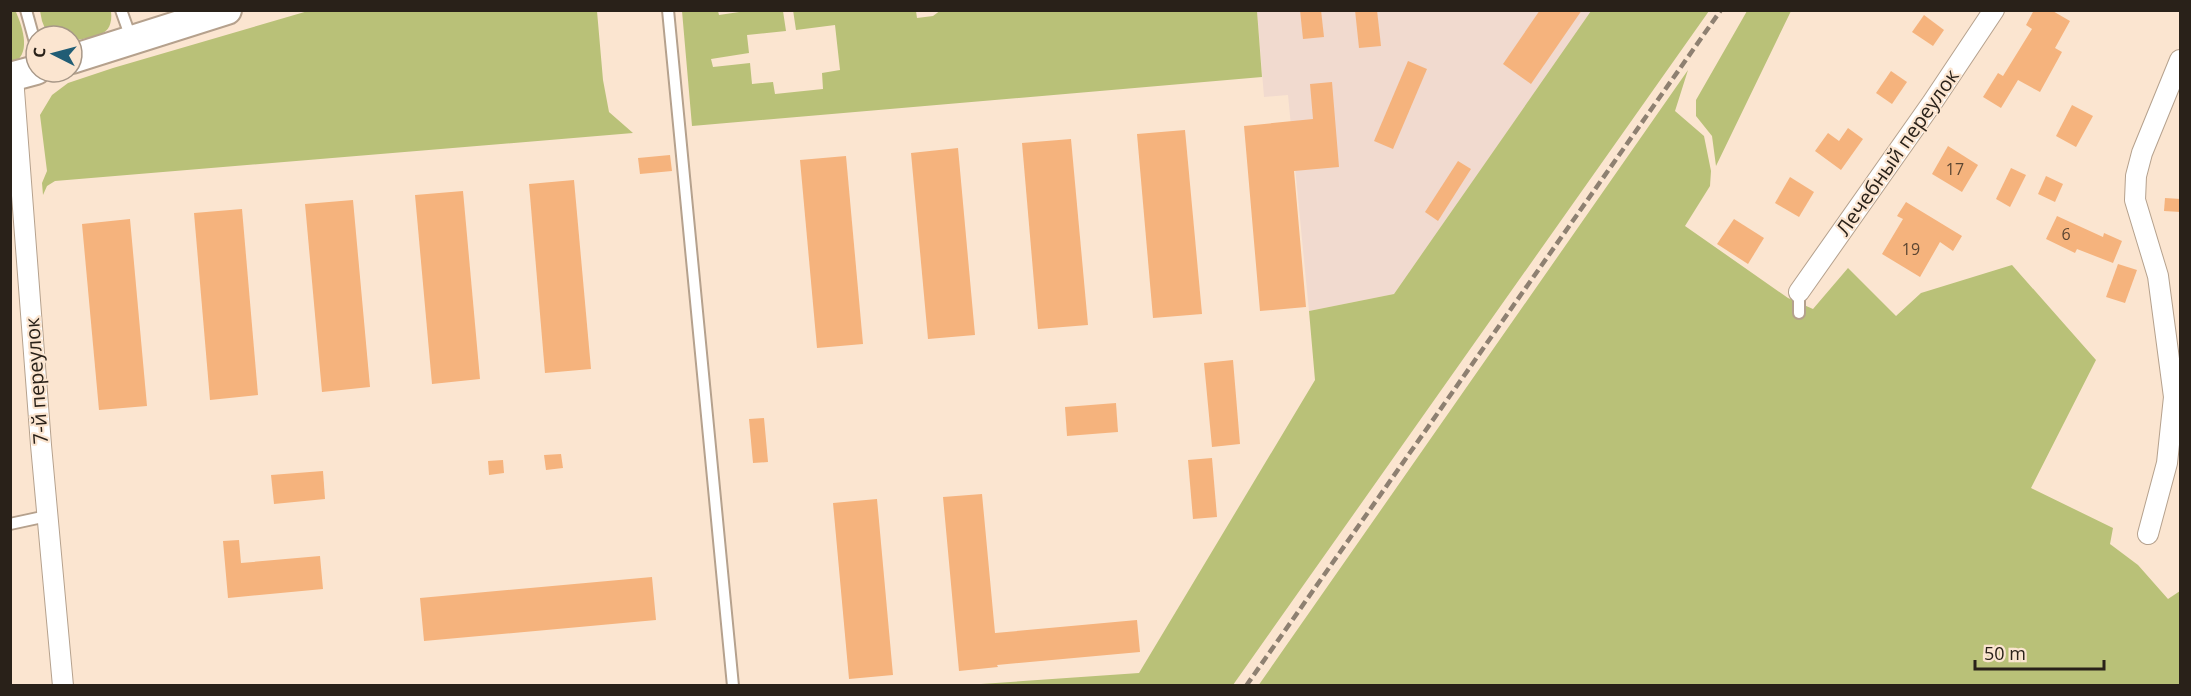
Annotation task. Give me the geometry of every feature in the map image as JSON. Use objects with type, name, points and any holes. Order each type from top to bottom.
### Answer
[{"type":"main road","points":[[84,55],[227,10]]},
{"type":"street","name":"Лечебный переулок","points":[[1799,292],[1994,10]]},
{"type":"street","points":[[2148,534],[2167,463],[2174,397],[2158,276],[2134,200],[2136,176],[2142,153],[2181,60]]},
{"type":"street","name":"7-й переулок","points":[[20,75],[14,135],[63,686]]},
{"type":"lane","points":[[121,10],[132,40]]},
{"type":"lane","points":[[668,10],[733,686]]},
{"type":"lane","points":[[1799,292],[1799,313]]},
{"type":"lane","points":[[10,524],[47,516]]},
{"type":"shaded area","points":[[1257,11],[1592,11],[1394,294],[1309,311],[1288,95],[1264,97]]},
{"type":"green space","points":[[793,10],[916,11],[917,18],[933,16],[941,10],[1257,11],[1262,77],[692,126],[682,11],[718,11],[719,15],[746,11],[783,11],[786,31],[747,35],[749,53],[711,59],[713,67],[750,63],[752,84],[773,82],[775,94],[823,89],[822,73],[840,70],[835,25],[796,30]]},
{"type":"green space","points":[[11,11],[16,12],[21,26],[24,48],[18,60],[11,64]]},
{"type":"green space","points":[[40,11],[111,11],[111,20],[106,31],[84,38],[84,24],[43,24]]},
{"type":"green space","points":[[308,11],[597,11],[603,80],[609,112],[633,133],[55,181],[47,186],[43,195],[42,183],[47,171],[40,115],[52,95],[67,84],[84,84],[84,78],[113,68]]},
{"type":"green space","points":[[1591,11],[1709,11],[1233,685],[966,685],[1139,673],[1315,380],[1309,311],[1394,294]]},
{"type":"green space","points":[[1747,11],[1791,11],[1716,166],[1712,136],[1696,116],[1696,100]]},
{"type":"green space","points":[[1688,70],[1675,111],[1704,136],[1711,171],[1710,186],[1685,226],[1788,298],[1813,309],[1848,268],[1896,316],[1921,293],[2012,265],[2096,360],[2031,488],[2113,528],[2110,544],[2138,565],[2168,599],[2180,591],[2180,685],[1258,686]]},
{"type":"building","points":[[1300,10],[1321,10],[1324,37],[1303,39]]},
{"type":"building","points":[[1355,10],[1377,10],[1381,46],[1359,48]]},
{"type":"building","points":[[1540,10],[1582,10],[1531,84],[1503,64]]},
{"type":"building","points":[[2034,10],[2051,10],[2070,21],[2055,48],[2062,52],[2040,92],[2018,80],[2001,108],[1983,97],[1998,73],[2003,76],[2032,29],[2026,25]]},
{"type":"building","points":[[1924,15],[1944,30],[1933,46],[1912,32]]},
{"type":"building","points":[[1408,61],[1427,69],[1393,149],[1374,141]]},
{"type":"building","points":[[1891,71],[1907,82],[1892,104],[1876,93]]},
{"type":"building","points":[[1332,82],[1339,167],[1294,171],[1306,307],[1260,311],[1244,126],[1313,119],[1310,84]]},
{"type":"building","points":[[2072,105],[2093,116],[2076,147],[2056,136]]},
{"type":"building","points":[[1848,128],[1863,139],[1841,170],[1815,151],[1828,133],[1839,141]]},
{"type":"building","points":[[1185,130],[1202,314],[1153,318],[1137,134]]},
{"type":"building","points":[[1071,139],[1088,325],[1038,329],[1022,143]]},
{"type":"building","points":[[1948,146],[1978,165],[1962,192],[1932,174]]},
{"type":"building","points":[[958,148],[975,335],[928,339],[911,153]]},
{"type":"building","points":[[670,155],[672,171],[640,174],[638,158]]},
{"type":"building","points":[[846,156],[863,344],[817,348],[800,160]]},
{"type":"building","points":[[1458,161],[1471,169],[1438,221],[1425,212]]},
{"type":"building","points":[[2011,168],[2026,175],[2010,207],[1996,199]]},
{"type":"building","points":[[2046,176],[2063,184],[2055,202],[2038,194]]},
{"type":"building","points":[[1790,177],[1814,192],[1799,217],[1775,203]]},
{"type":"building","points":[[574,180],[591,369],[545,373],[529,184]]},
{"type":"building","points":[[463,191],[480,379],[432,384],[415,195]]},
{"type":"building","points":[[2165,198],[2181,199],[2181,212],[2164,211]]},
{"type":"building","points":[[353,200],[370,387],[322,392],[305,204]]},
{"type":"building","points":[[1906,202],[1962,236],[1953,251],[1940,242],[1920,277],[1882,254],[1903,219],[1897,216]]},
{"type":"building","points":[[242,209],[258,395],[210,400],[194,213]]},
{"type":"building","points":[[2057,216],[2103,237],[2104,233],[2122,241],[2113,263],[2077,249],[2075,253],[2046,239]]},
{"type":"building","points":[[130,219],[147,406],[99,410],[82,224]]},
{"type":"building","points":[[1734,219],[1764,238],[1748,264],[1717,244]]},
{"type":"building","points":[[2118,264],[2137,270],[2125,303],[2106,297]]},
{"type":"building","points":[[1233,360],[1240,444],[1212,447],[1204,363]]},
{"type":"building","points":[[1116,403],[1118,432],[1067,436],[1065,407]]},
{"type":"building","points":[[764,418],[768,462],[753,463],[749,419]]},
{"type":"building","points":[[561,454],[563,468],[546,470],[544,455]]},
{"type":"building","points":[[1212,458],[1217,517],[1193,519],[1188,460]]},
{"type":"building","points":[[503,460],[504,473],[489,475],[488,461]]},
{"type":"building","points":[[323,471],[325,499],[274,504],[271,475]]},
{"type":"building","points":[[982,494],[995,633],[1137,620],[1140,652],[997,665],[998,667],[959,671],[943,497]]},
{"type":"building","points":[[877,499],[893,675],[849,679],[833,503]]},
{"type":"building","points":[[239,540],[241,563],[320,556],[323,589],[228,598],[223,541]]},
{"type":"building","points":[[652,577],[656,620],[424,641],[420,598]]},
{"type":"railway","points":[[1246,686],[1721,10]]}]
